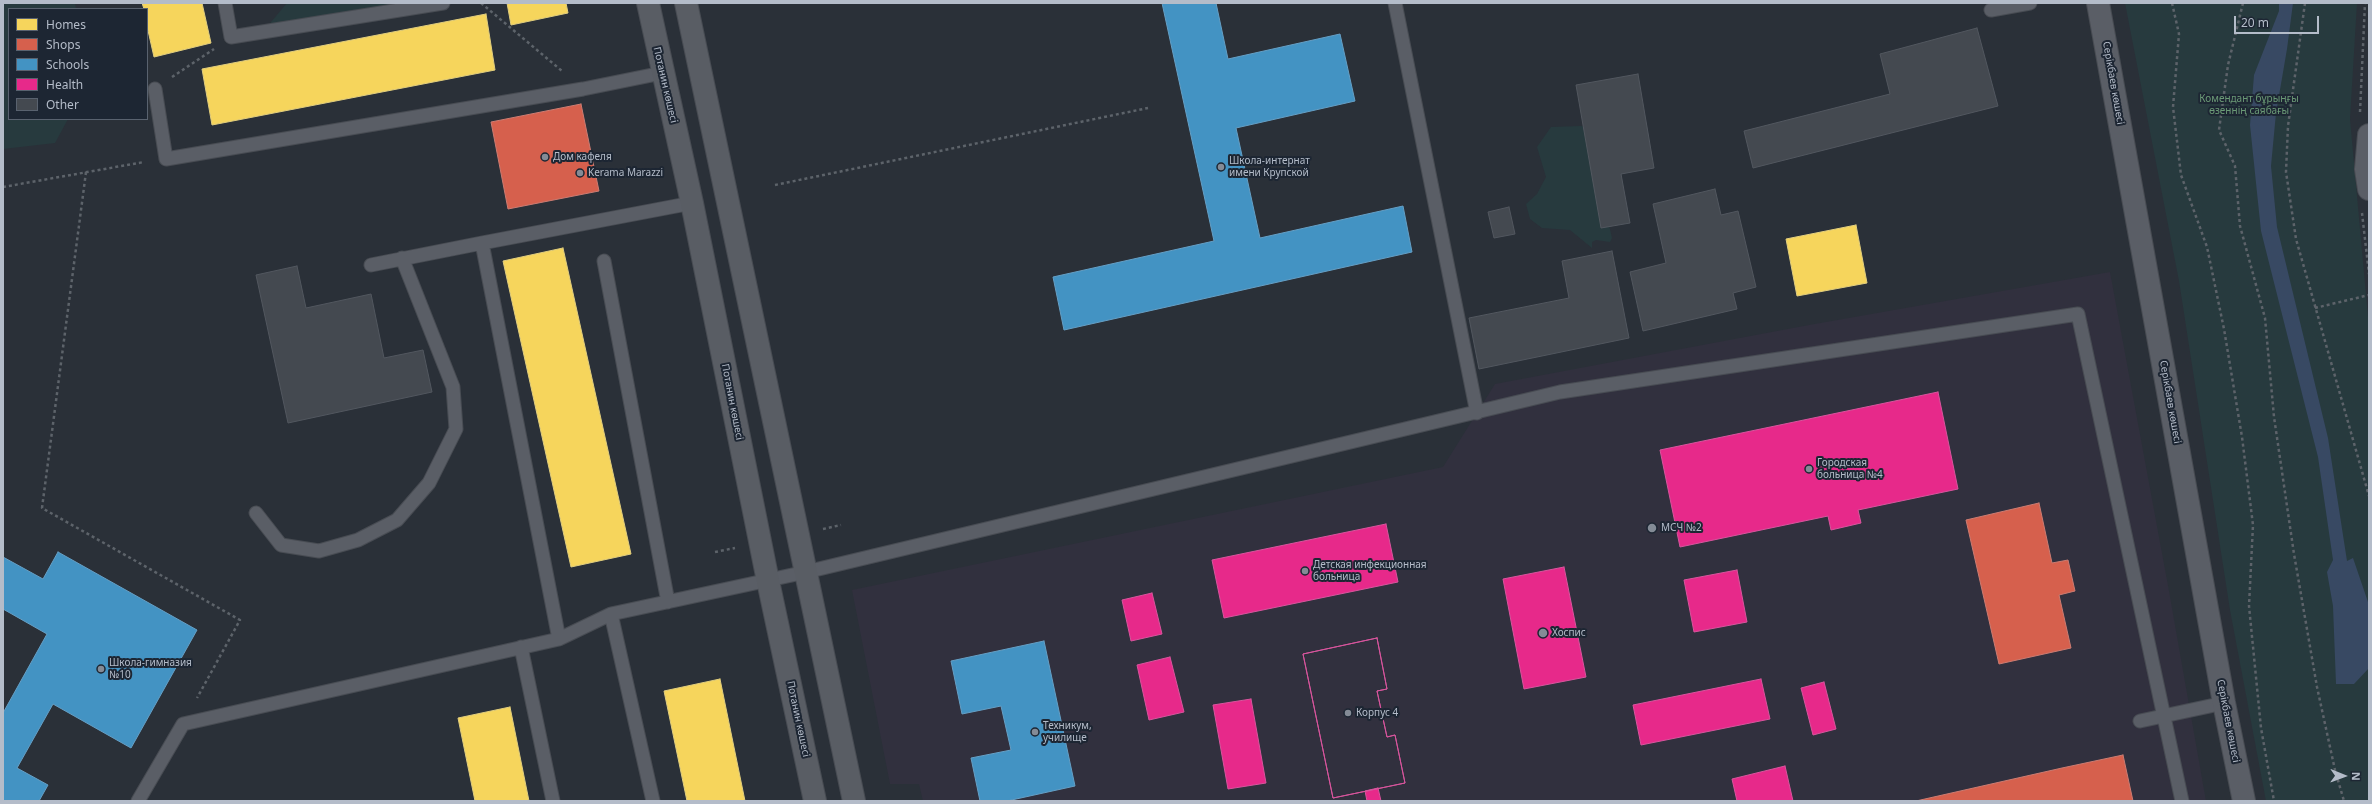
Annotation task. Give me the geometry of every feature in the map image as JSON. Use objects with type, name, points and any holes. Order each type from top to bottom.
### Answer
[{"type":"main road","name":"Потанин көшесі","points":[[648,3],[662,73],[692,203],[768,581],[816,801]]},
{"type":"main road","points":[[686,3],[854,801]]},
{"type":"street","name":"Серікбаев көшесі","points":[[2098,3],[2224,704],[2244,801]]},
{"type":"street","points":[[2369,135],[2366,169],[2369,189]]},
{"type":"lane","points":[[225,3],[231,37],[443,3]]},
{"type":"lane","points":[[1395,3],[1477,413]]},
{"type":"lane","points":[[1992,10],[2030,3]]},
{"type":"lane","points":[[155,89],[166,159],[583,89],[662,73]]},
{"type":"lane","points":[[371,264],[692,203]]},
{"type":"lane","points":[[482,243],[559,639]]},
{"type":"lane","points":[[256,513],[281,545],[319,551],[358,540],[397,520],[429,483],[456,429],[453,387],[402,258]]},
{"type":"lane","points":[[604,261],[668,602]]},
{"type":"lane","points":[[138,801],[183,724],[559,639],[611,614],[768,581],[1560,392],[2078,314],[2182,801]]},
{"type":"lane","points":[[611,614],[653,801]]},
{"type":"lane","points":[[521,647],[553,801]]},
{"type":"lane","points":[[2140,721],[2224,704]]},
{"type":"path","points":[[481,3],[583,89]]},
{"type":"path","points":[[2172,3],[2179,34],[2173,107],[2182,175],[2207,247],[2224,329],[2246,466],[2253,525],[2249,606],[2261,728],[2274,801]]},
{"type":"path","points":[[2243,3],[2228,65],[2219,130],[2235,166],[2240,226],[2265,318],[2274,417],[2294,554],[2317,687],[2335,770],[2344,801]]},
{"type":"path","points":[[2305,3],[2288,126],[2286,172],[2296,240],[2369,496]]},
{"type":"path","points":[[155,89],[231,37]]},
{"type":"path","points":[[775,185],[1148,108]]},
{"type":"path","points":[[3,187],[166,159]]},
{"type":"path","points":[[86,172],[42,508],[240,620],[183,724]]},
{"type":"path","points":[[2315,308],[2369,295]]},
{"type":"shaded area","name":"МСЧ №2","points":[[2110,272],[2206,801],[923,801],[919,784],[890,784],[852,590],[1443,467],[1495,384],[1809,325]]},
{"type":"green space","points":[[3,3],[75,3],[76,8],[8,8],[8,120],[67,120],[55,143],[3,149]]},
{"type":"green space","points":[[287,3],[433,3],[339,27],[261,34]]},
{"type":"green space","name":"Комендант бұрыңғы өзеннің саябағы","points":[[2125,3],[2357,3],[2350,119],[2369,328],[2369,801],[2266,801],[2230,610],[2179,281]]},
{"type":"green space","points":[[1581,126],[1600,131],[1607,216],[1612,238],[1610,242],[1596,240],[1592,242],[1592,248],[1570,230],[1542,228],[1530,219],[1526,204],[1537,194],[1546,177],[1537,147],[1551,127]]},
{"type":"water","points":[[2279,3],[2293,3],[2276,113],[2271,166],[2277,227],[2328,438],[2347,561],[2353,558],[2368,602],[2369,668],[2354,684],[2336,684],[2333,606],[2327,572],[2333,560],[2318,457],[2261,231],[2250,125],[2254,75],[2279,11]]},
{"type":"building: Homes","points":[[142,3],[202,3],[211,43],[154,57],[148,30],[148,8],[144,8]]},
{"type":"building: Homes","points":[[507,3],[566,3],[568,13],[511,25]]},
{"type":"building: Homes","points":[[486,14],[495,70],[212,125],[202,69]]},
{"type":"building: Homes","points":[[1856,225],[1867,283],[1797,296],[1786,239]]},
{"type":"building: Homes","points":[[563,248],[631,554],[571,567],[503,261]]},
{"type":"building: Homes","points":[[720,679],[745,801],[687,801],[664,691]]},
{"type":"building: Homes","points":[[510,707],[529,801],[475,801],[458,718]]},
{"type":"building: Shops","name":"Дом кафеля","points":[[581,104],[599,191],[508,209],[491,122]]},
{"type":"building: Shops","points":[[2039,503],[2052,563],[2068,560],[2075,591],[2059,595],[2071,648],[1999,664],[1966,520]]},
{"type":"building: Shops","points":[[2123,755],[2133,801],[1916,801],[2062,768]]},
{"type":"building: Schools","name":"Школа-интернат имени Крупской","points":[[1162,3],[1216,3],[1228,59],[1340,34],[1355,101],[1236,128],[1260,238],[1403,206],[1412,252],[1064,330],[1053,277],[1214,241]]},
{"type":"building: Schools","name":"Школа-гимназия №10","points":[[58,552],[197,630],[131,748],[53,704],[17,768],[48,785],[39,801],[3,801],[3,713],[47,634],[3,609],[3,557],[43,579]]},
{"type":"building: Schools","name":"Техникум, училище","points":[[1044,641],[1075,786],[1007,801],[980,801],[971,758],[1011,750],[1001,706],[962,714],[951,661]]},
{"type":"building: Health","name":"Городская больница №4","points":[[1938,392],[1958,489],[1858,510],[1861,523],[1831,530],[1828,516],[1680,547],[1660,450]]},
{"type":"building: Health","name":"Детская инфекционная больница","points":[[1386,524],[1398,582],[1224,618],[1212,560]]},
{"type":"building: Health","points":[[1564,567],[1586,677],[1524,689],[1503,579]]},
{"type":"building: Health","points":[[1737,570],[1747,622],[1694,632],[1684,580]]},
{"type":"building: Health","points":[[1152,593],[1162,634],[1131,641],[1122,600]]},
{"type":"building: Health","name":"Корпус 4","points":[[1377,638],[1387,689],[1377,691],[1387,737],[1395,735],[1405,783],[1333,798],[1303,654]]},
{"type":"building: Health","name":"Корпус 4","points":[[1377,638],[1387,689],[1377,691],[1387,737],[1395,735],[1405,783],[1333,798],[1303,654]]},
{"type":"building: Health","points":[[1170,657],[1184,712],[1149,720],[1137,665]]},
{"type":"building: Health","points":[[1761,679],[1770,719],[1641,745],[1633,705]]},
{"type":"building: Health","points":[[1824,682],[1836,729],[1813,735],[1801,688]]},
{"type":"building: Health","points":[[1251,699],[1266,783],[1228,789],[1213,705]]},
{"type":"building: Health","points":[[1785,766],[1793,801],[1737,801],[1732,779]]},
{"type":"building: Health","points":[[1378,788],[1381,801],[1367,801],[1365,791]]},
{"type":"building: Other","points":[[1977,28],[1998,106],[1753,168],[1744,131],[1890,94],[1880,54]]},
{"type":"building: Other","points":[[1638,74],[1654,168],[1621,174],[1630,223],[1601,228],[1576,85]]},
{"type":"building: Other","points":[[1715,189],[1721,215],[1738,211],[1756,287],[1733,293],[1737,309],[1643,331],[1630,272],[1666,263],[1653,204]]},
{"type":"building: Other","points":[[1509,207],[1515,234],[1494,238],[1488,212]]},
{"type":"building: Other","points":[[1612,251],[1629,338],[1479,369],[1469,318],[1569,298],[1562,261]]},
{"type":"building: Other","points":[[297,266],[306,308],[371,294],[384,358],[423,350],[432,392],[288,423],[256,275]]},
{"type":"place","name":"Дом кафеля","points":[[545,157]]},
{"type":"place","name":"Школа-интернат имени Крупской","points":[[1221,167]]},
{"type":"place","name":"Kerama Marazzi","points":[[580,173]]},
{"type":"place","name":"Городская больница №4","points":[[1809,469]]},
{"type":"place","name":"МСЧ №2","points":[[1652,528]]},
{"type":"place","name":"Детская инфекционная больница","points":[[1305,571]]},
{"type":"place","name":"Хоспис","points":[[1543,633]]},
{"type":"place","name":"Школа-гимназия №10","points":[[101,669]]},
{"type":"place","name":"Корпус 4","points":[[1348,713]]},
{"type":"place","name":"Техникум, училище","points":[[1035,732]]}]
